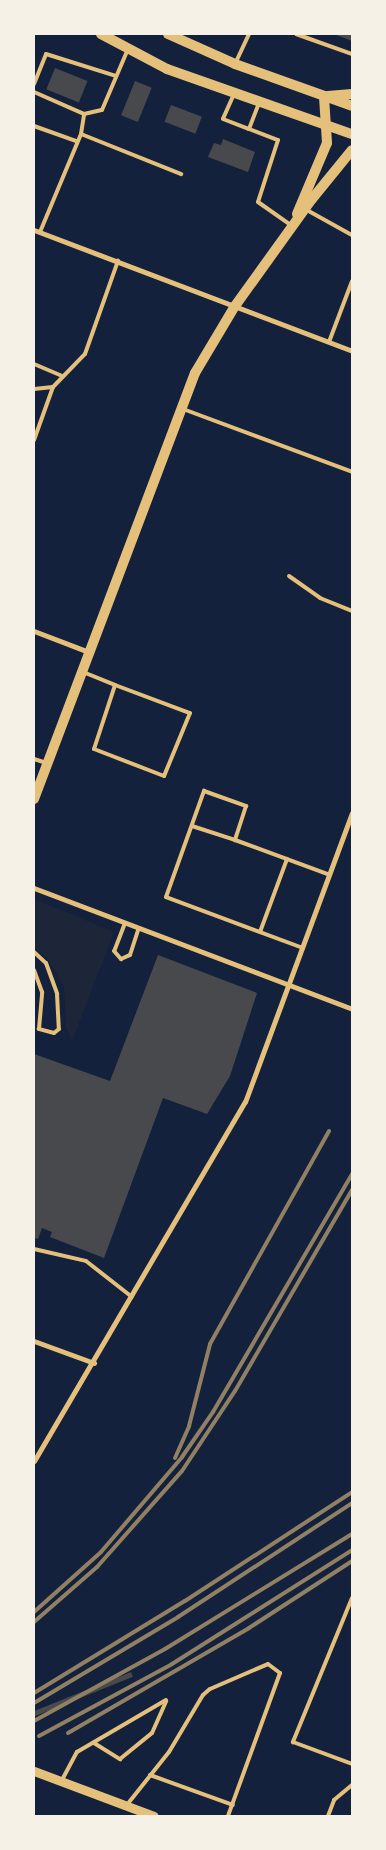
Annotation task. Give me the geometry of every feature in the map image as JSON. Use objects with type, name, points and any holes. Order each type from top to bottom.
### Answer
[{"type":"main road","points":[[101,34],[167,69],[259,104],[352,134]]},
{"type":"main road","points":[[168,34],[235,64],[352,106]]},
{"type":"main road","points":[[324,96],[352,94]]},
{"type":"main road","points":[[292,226],[327,143],[329,126],[324,96]]},
{"type":"main road","points":[[34,800],[180,408],[211,344],[235,306],[292,226],[352,150]]},
{"type":"street","points":[[34,230],[352,350]]},
{"type":"street","points":[[34,632],[89,652]]},
{"type":"street","points":[[34,1461],[60,1413],[94,1363],[245,1102],[352,813]]},
{"type":"street","points":[[34,888],[352,1009]]},
{"type":"street","points":[[34,1341],[94,1363]]},
{"type":"street","points":[[34,1771],[148,1815]]},
{"type":"lane","points":[[235,64],[249,34]]},
{"type":"lane","points":[[296,34],[352,54]]},
{"type":"lane","points":[[34,92],[84,114],[102,110],[128,49]]},
{"type":"lane","points":[[34,84],[46,54],[116,76]]},
{"type":"lane","points":[[234,94],[223,119],[278,140],[258,202],[292,226]]},
{"type":"lane","points":[[249,129],[259,104]]},
{"type":"lane","points":[[40,232],[76,141],[81,134],[84,114]]},
{"type":"lane","points":[[34,126],[76,141]]},
{"type":"lane","points":[[81,134],[181,174]]},
{"type":"lane","points":[[305,209],[352,235]]},
{"type":"lane","points":[[34,440],[53,387],[85,354],[118,262]]},
{"type":"lane","points":[[329,342],[352,281]]},
{"type":"lane","points":[[34,364],[62,376]]},
{"type":"lane","points":[[34,389],[53,387]]},
{"type":"lane","points":[[180,408],[352,472]]},
{"type":"lane","points":[[289,576],[320,598],[352,611]]},
{"type":"lane","points":[[81,672],[190,713],[164,776],[94,749],[115,685]]},
{"type":"lane","points":[[34,759],[47,764]]},
{"type":"lane","points":[[235,840],[246,806],[204,791],[166,897],[303,948]]},
{"type":"lane","points":[[192,826],[330,875]]},
{"type":"lane","points":[[260,932],[287,859]]},
{"type":"lane","points":[[125,923],[114,951],[121,959],[130,955],[139,928]]},
{"type":"lane","points":[[34,952],[46,963],[57,994],[59,1029],[54,1034],[38,1029],[42,992],[34,970]]},
{"type":"lane","points":[[34,1249],[86,1261],[132,1297]]},
{"type":"lane","points":[[352,1598],[293,1742],[352,1764]]},
{"type":"lane","points":[[126,1806],[169,1752],[202,1696],[210,1689],[268,1664],[280,1673],[228,1816]]},
{"type":"lane","points":[[61,1782],[77,1752],[94,1742],[166,1700],[152,1733],[120,1760],[94,1742]]},
{"type":"lane","points":[[150,1775],[233,1805]]},
{"type":"lane","points":[[328,1816],[334,1800],[352,1785]]},
{"type":"shaded area","points":[[34,899],[114,932],[72,1041],[66,1027],[64,986],[47,958],[34,948]]},
{"type":"building","points":[[334,34],[352,34],[352,41]]},
{"type":"building","points":[[55,68],[87,81],[79,102],[46,89]]},
{"type":"building","points":[[135,81],[152,88],[138,122],[121,115]]},
{"type":"building","points":[[171,105],[202,117],[195,134],[165,122]]},
{"type":"building","points":[[223,139],[255,152],[248,172],[208,157],[214,143],[221,145]]},
{"type":"building","points":[[158,955],[257,993],[230,1076],[207,1114],[163,1098],[104,1258],[50,1237],[52,1232],[42,1228],[38,1239],[34,1238],[34,1054],[110,1081]]},
{"type":"building","points":[[131,1672],[133,1677],[34,1717],[34,1711]]},
{"type":"railway","points":[[175,1458],[189,1426],[210,1344],[329,1131]]},
{"type":"railway","points":[[34,1612],[101,1552],[182,1457],[213,1412],[352,1174]]},
{"type":"railway","points":[[34,1622],[97,1567],[182,1471],[235,1391],[352,1190]]},
{"type":"railway","points":[[34,1693],[185,1601],[352,1492]]},
{"type":"railway","points":[[34,1703],[178,1617],[352,1503]]},
{"type":"railway","points":[[34,1721],[165,1649],[352,1534]]},
{"type":"railway","points":[[39,1736],[172,1664],[352,1550]]},
{"type":"railway","points":[[68,1733],[249,1628],[352,1561]]}]
